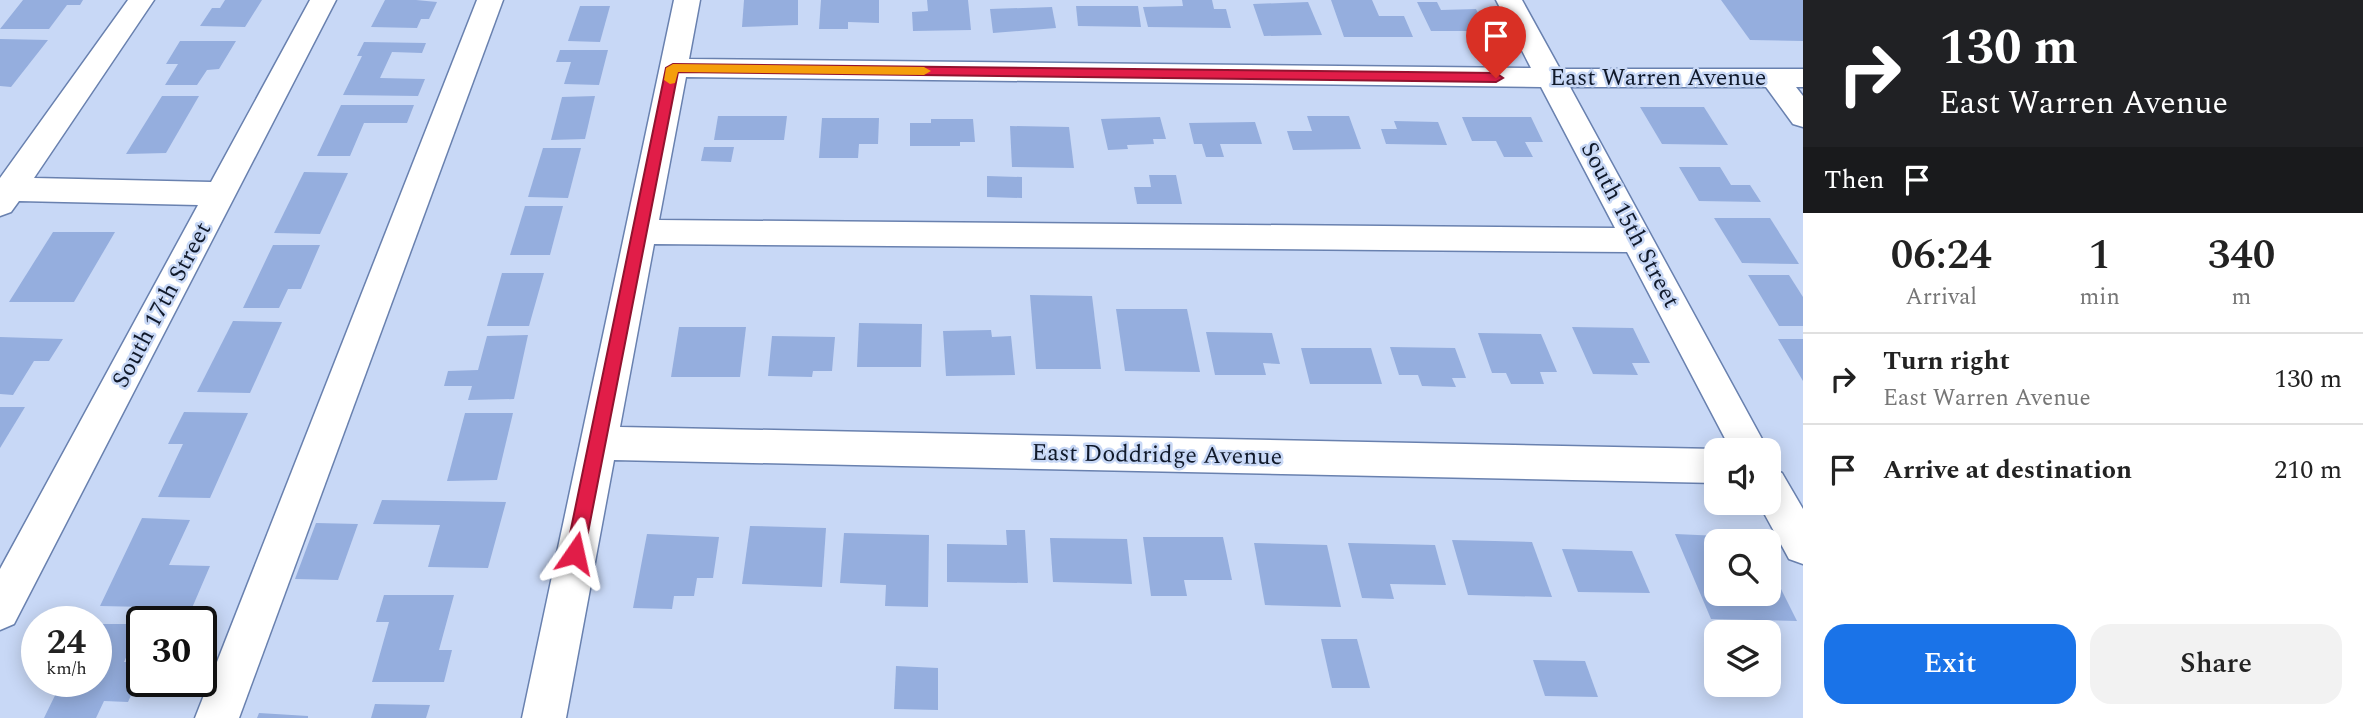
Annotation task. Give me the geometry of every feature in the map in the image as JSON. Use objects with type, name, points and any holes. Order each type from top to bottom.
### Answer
[{"type":"street","points":[[3,194],[141,0]]},
{"type":"street","name":"South 17th Street","points":[[0,610],[323,0]]},
{"type":"street","points":[[217,718],[490,0]]},
{"type":"street","points":[[544,718],[687,0]]},
{"type":"street","name":"South 15th Street","points":[[1509,0],[1744,438]]},
{"type":"street","name":"East Warren Avenue","points":[[673,68],[1551,78],[1803,78]]},
{"type":"street","points":[[1774,78],[1803,117]]},
{"type":"street","points":[[3,194],[221,194]]},
{"type":"street","points":[[640,232],[1638,240]]},
{"type":"street","name":"East Doddridge Avenue","points":[[597,443],[1704,466]]},
{"type":"street","points":[[1781,507],[1803,546]]},
{"type":"building","points":[[23,0],[83,0],[80,5],[67,5],[49,29],[0,29]]},
{"type":"building","points":[[225,0],[262,0],[245,27],[200,26],[212,8],[220,8]]},
{"type":"building","points":[[385,0],[437,2],[429,19],[421,19],[417,28],[371,27]]},
{"type":"building","points":[[744,0],[798,0],[798,25],[742,27]]},
{"type":"building","points":[[821,0],[879,0],[879,23],[848,22],[848,29],[819,29]]},
{"type":"building","points":[[927,0],[968,0],[971,30],[913,31],[912,12],[928,11]]},
{"type":"building","points":[[1182,0],[1212,0],[1214,9],[1226,9],[1231,28],[1148,27],[1143,7],[1183,6]]},
{"type":"building","points":[[1331,0],[1372,0],[1379,16],[1404,16],[1413,37],[1344,37]]},
{"type":"building","points":[[1721,0],[1803,0],[1803,41],[1750,40]]},
{"type":"building","points":[[1308,2],[1322,35],[1264,36],[1253,4]]},
{"type":"building","points":[[1417,2],[1437,2],[1441,10],[1476,9],[1487,31],[1431,31]]},
{"type":"building","points":[[580,6],[610,6],[600,42],[568,41]]},
{"type":"building","points":[[1076,6],[1138,6],[1141,27],[1078,26]]},
{"type":"building","points":[[1052,7],[1056,28],[993,33],[990,9]]},
{"type":"building","points":[[0,39],[48,40],[11,87],[0,86]]},
{"type":"building","points":[[180,41],[236,41],[219,69],[207,70],[197,85],[165,85],[178,64],[166,64]]},
{"type":"building","points":[[364,42],[426,43],[422,53],[392,52],[380,78],[425,79],[418,96],[343,95],[362,56],[357,56]]},
{"type":"building","points":[[560,50],[608,50],[599,85],[564,84],[571,62],[556,62]]},
{"type":"building","points":[[162,96],[199,96],[166,153],[126,154]]},
{"type":"building","points":[[595,96],[585,139],[551,140],[562,97]]},
{"type":"building","points":[[341,105],[414,105],[407,123],[364,123],[350,156],[317,156]]},
{"type":"building","points":[[1640,107],[1704,107],[1728,145],[1662,144]]},
{"type":"building","points":[[718,116],[787,116],[784,140],[714,140]]},
{"type":"building","points":[[1307,116],[1349,116],[1361,149],[1293,150],[1287,131],[1312,131]]},
{"type":"building","points":[[1160,117],[1166,139],[1153,139],[1154,144],[1127,145],[1128,149],[1108,150],[1101,119]]},
{"type":"building","points":[[1462,117],[1531,117],[1543,142],[1525,142],[1533,157],[1504,157],[1496,141],[1472,141]]},
{"type":"building","points":[[822,118],[879,118],[878,144],[859,144],[858,158],[819,158]]},
{"type":"building","points":[[931,119],[973,119],[975,142],[960,142],[960,146],[910,146],[910,123],[931,123]]},
{"type":"building","points":[[1394,121],[1438,122],[1447,145],[1386,144],[1381,129],[1397,129]]},
{"type":"building","points":[[1255,122],[1262,144],[1220,144],[1224,157],[1206,157],[1202,144],[1194,144],[1189,123]]},
{"type":"building","points":[[1010,126],[1069,127],[1074,168],[1012,167]]},
{"type":"building","points":[[704,147],[734,147],[731,162],[701,161]]},
{"type":"building","points":[[543,148],[581,148],[568,198],[528,197]]},
{"type":"building","points":[[1679,167],[1720,167],[1731,185],[1750,185],[1761,202],[1699,201]]},
{"type":"building","points":[[304,172],[348,173],[320,234],[274,233]]},
{"type":"building","points":[[1149,175],[1176,175],[1182,204],[1137,204],[1134,187],[1151,187]]},
{"type":"building","points":[[987,176],[1022,177],[1022,198],[987,197]]},
{"type":"building","points":[[525,206],[563,206],[550,255],[510,255]]},
{"type":"building","points":[[1714,218],[1770,218],[1799,264],[1742,263]]},
{"type":"building","points":[[53,232],[115,232],[74,302],[9,302]]},
{"type":"building","points":[[273,245],[320,245],[301,289],[288,289],[279,308],[243,308]]},
{"type":"building","points":[[502,273],[544,273],[529,326],[487,326]]},
{"type":"building","points":[[1748,275],[1789,275],[1803,297],[1803,326],[1779,326]]},
{"type":"building","points":[[1030,295],[1092,296],[1101,369],[1036,369]]},
{"type":"building","points":[[1116,309],[1187,309],[1200,372],[1125,371]]},
{"type":"building","points":[[233,321],[282,322],[250,393],[197,392]]},
{"type":"building","points":[[859,323],[922,324],[921,367],[857,367]]},
{"type":"building","points":[[679,327],[746,327],[740,377],[671,377]]},
{"type":"building","points":[[1572,327],[1633,328],[1650,363],[1632,363],[1638,375],[1593,374]]},
{"type":"building","points":[[991,330],[992,337],[1011,336],[1015,375],[946,376],[943,331]]},
{"type":"building","points":[[1206,332],[1272,333],[1280,364],[1263,363],[1266,375],[1215,375]]},
{"type":"building","points":[[1478,333],[1541,334],[1557,372],[1540,372],[1544,384],[1511,384],[1506,373],[1492,373]]},
{"type":"building","points":[[528,335],[514,399],[468,400],[472,386],[444,386],[448,371],[478,370],[487,336]]},
{"type":"building","points":[[772,336],[835,337],[832,371],[813,371],[812,377],[768,376]]},
{"type":"building","points":[[0,337],[63,339],[49,361],[34,361],[13,395],[0,394]]},
{"type":"building","points":[[1778,339],[1803,339],[1803,381]]},
{"type":"building","points":[[1390,347],[1455,348],[1466,378],[1452,378],[1456,387],[1422,386],[1418,375],[1399,375]]},
{"type":"building","points":[[1301,348],[1371,348],[1382,384],[1310,384]]},
{"type":"building","points":[[0,407],[25,407],[0,448]]},
{"type":"building","points":[[184,412],[248,413],[210,498],[158,497],[183,444],[168,444]]},
{"type":"building","points":[[465,413],[513,413],[497,480],[447,481]]},
{"type":"building","points":[[382,500],[506,502],[488,568],[428,567],[440,525],[373,524]]},
{"type":"building","points":[[142,518],[190,520],[169,565],[210,566],[193,606],[100,606]]},
{"type":"building","points":[[316,523],[358,524],[338,580],[295,579]]},
{"type":"building","points":[[750,526],[826,528],[822,587],[742,584]]},
{"type":"building","points":[[1006,530],[1025,530],[1028,583],[947,582],[947,544],[1007,545]]},
{"type":"building","points":[[844,533],[929,535],[928,607],[885,606],[886,585],[840,583]]},
{"type":"building","points":[[647,534],[719,537],[713,578],[697,578],[694,596],[674,596],[672,609],[633,608]]},
{"type":"building","points":[[1675,534],[1704,535],[1704,602]]},
{"type":"building","points":[[1143,537],[1223,537],[1232,580],[1184,580],[1187,596],[1151,596]]},
{"type":"building","points":[[1050,538],[1127,539],[1132,584],[1053,582]]},
{"type":"building","points":[[1452,540],[1532,542],[1552,597],[1468,595]]},
{"type":"building","points":[[1254,543],[1327,545],[1341,607],[1265,605]]},
{"type":"building","points":[[1348,543],[1435,545],[1446,585],[1390,584],[1394,599],[1362,598]]},
{"type":"building","points":[[1562,549],[1632,551],[1650,593],[1578,592]]},
{"type":"building","points":[[1781,589],[1797,621],[1781,620],[1711,619],[1705,606],[1781,606]]},
{"type":"building","points":[[384,595],[454,595],[439,650],[452,650],[444,682],[372,682],[389,622],[376,622]]},
{"type":"building","points":[[112,624],[126,624],[124,662],[126,697],[130,697],[128,702],[104,701],[96,718],[44,718],[54,697],[112,697]]},
{"type":"building","points":[[1321,639],[1357,639],[1370,688],[1332,688]]},
{"type":"building","points":[[1533,660],[1585,661],[1598,697],[1545,696]]},
{"type":"building","points":[[896,666],[938,668],[938,710],[894,709]]},
{"type":"building","points":[[375,704],[430,705],[426,718],[371,718]]},
{"type":"building","points":[[259,713],[308,716],[308,718],[257,718]]},
{"type":"slow traffic","points":[[670,80],[673,68],[924,71]]},
{"type":"route","points":[[575,553],[673,68],[1496,78]]}]
